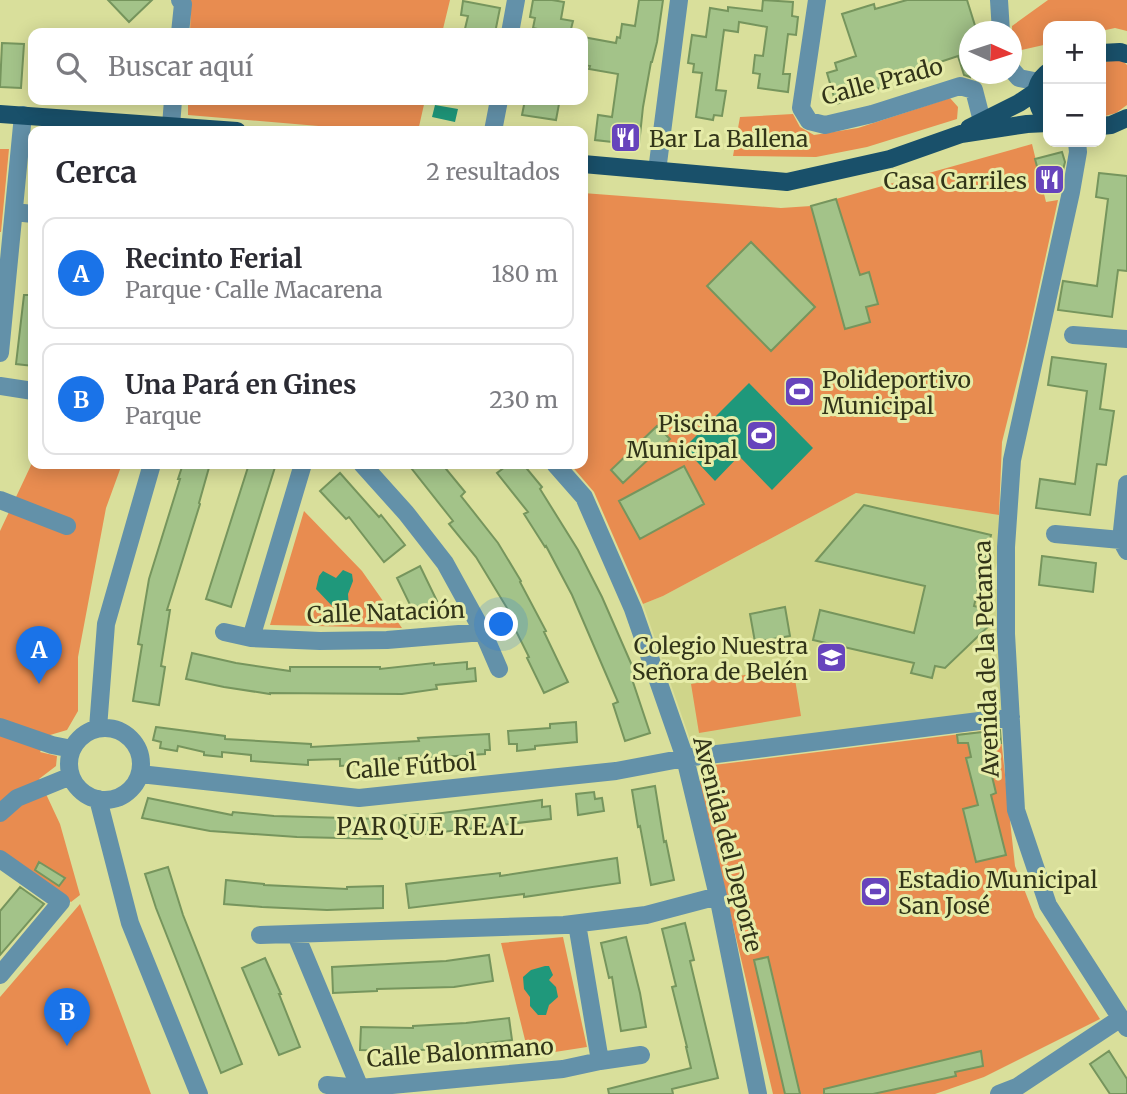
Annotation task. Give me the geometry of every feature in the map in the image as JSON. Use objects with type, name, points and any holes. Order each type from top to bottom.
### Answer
[{"type":"main road","points":[[1106,53],[1127,54]]},
{"type":"main road","points":[[588,164],[787,183],[890,159],[961,134],[1019,103],[1041,82]]},
{"type":"main road","points":[[1041,82],[1043,115]]},
{"type":"main road","points":[[0,114],[171,126]]},
{"type":"main road","points":[[1106,126],[1127,118]]},
{"type":"main road","points":[[961,134],[1043,122]]},
{"type":"street","points":[[180,0],[183,4],[181,28]]},
{"type":"street","points":[[511,28],[516,0]]},
{"type":"street","points":[[657,171],[679,0]]},
{"type":"street","points":[[999,0],[1000,21]]},
{"type":"street","name":"Calle Prado","points":[[819,1],[801,108],[809,121],[825,125],[872,114],[960,86],[974,90],[982,121]]},
{"type":"street","points":[[1022,79],[1041,82]]},
{"type":"street","points":[[171,126],[173,105]]},
{"type":"street","points":[[494,126],[498,105]]},
{"type":"street","points":[[0,353],[5,243],[14,212],[23,115]]},
{"type":"street","name":"Avenida de la Petanca","points":[[1078,147],[1072,192],[1012,460],[1006,559],[1006,634],[1016,810],[1048,905],[1124,1023]]},
{"type":"street","points":[[14,212],[28,213]]},
{"type":"street","points":[[1073,335],[1127,339]]},
{"type":"street","points":[[0,386],[28,390]]},
{"type":"street","points":[[98,728],[106,624],[151,469]]},
{"type":"street","points":[[251,638],[302,469]]},
{"type":"street","name":"Calle Natación","points":[[223,632],[251,638],[320,641],[387,640],[482,632],[445,563],[406,513],[366,469]]},
{"type":"street","name":"Avenida del Deporte","points":[[559,469],[584,497],[633,608],[685,758],[718,896],[758,1094]]},
{"type":"street","points":[[1055,534],[1124,545],[1127,484]]},
{"type":"street","points":[[0,500],[67,526]]},
{"type":"street","points":[[482,632],[499,669]]},
{"type":"street","name":"Calle Fútbol","points":[[140,774],[359,798],[616,771],[685,758],[1012,718]]},
{"type":"street","points":[[0,727],[72,749]]},
{"type":"street","points":[[98,728],[114,728],[125,733],[135,742],[142,762],[140,774],[131,790],[111,800],[87,795],[71,776],[69,761],[72,749],[87,732],[98,728]]},
{"type":"street","points":[[0,813],[17,798],[71,776]]},
{"type":"street","points":[[99,799],[130,923],[199,1094]]},
{"type":"street","points":[[0,859],[61,902],[0,975]]},
{"type":"street","points":[[260,935],[577,924],[646,915],[718,896]]},
{"type":"street","points":[[577,924],[600,1061]]},
{"type":"street","name":"Calle Balonmano","points":[[296,934],[360,1088],[564,1069],[641,1055]]},
{"type":"street","points":[[999,1094],[1017,1087],[1124,1023]]},
{"type":"street","points":[[327,1085],[360,1088]]},
{"type":"shaded area","points":[[191,0],[450,0],[443,28],[190,28]]},
{"type":"shaded area","points":[[1048,0],[1127,0],[1127,31],[1115,28],[1106,30],[1106,21],[1043,21],[1043,45],[1022,50],[1022,21],[1019,21]]},
{"type":"shaded area","points":[[1122,60],[1127,65],[1127,105],[1116,113],[1106,116],[1106,84],[1106,62]]},
{"type":"shaded area","points":[[950,98],[958,107],[957,119],[867,147],[816,157],[733,156],[740,117],[793,114],[800,127],[814,135],[858,128]]},
{"type":"shaded area","points":[[188,105],[424,105],[419,126],[318,126],[188,115]]},
{"type":"shaded area","name":"Polideportivo Municipal","points":[[1032,144],[1046,202],[1058,200],[1002,442],[999,515],[856,493],[663,596],[643,604],[594,492],[574,469],[588,469],[588,193],[781,208],[811,206]]},
{"type":"shaded area","points":[[0,149],[9,149],[1,232],[0,232]]},
{"type":"shaded area","points":[[29,469],[120,469],[106,508],[78,657],[78,711],[67,730],[50,735],[40,752],[57,756],[56,766],[39,779],[60,824],[80,895],[71,902],[0,853],[0,531]]},
{"type":"shaded area","name":"Colegio Nuestra Señora de Belén","points":[[856,493],[999,515],[998,559],[990,587],[998,590],[1001,711],[693,748],[643,604],[663,596]]},
{"type":"shaded area","points":[[304,511],[362,571],[402,628],[270,625]]},
{"type":"shaded area","points":[[793,667],[801,716],[699,733],[691,684]]},
{"type":"shaded area","name":"Estadio Municipal San José","points":[[1000,729],[1015,866],[1035,917],[1100,1019],[984,1077],[935,1094],[773,1094],[699,781],[717,779],[714,765]]},
{"type":"shaded area","points":[[80,904],[151,1094],[0,1094],[0,997]]},
{"type":"shaded area","points":[[563,937],[587,1047],[529,1056],[501,943]]},
{"type":"water","points":[[435,105],[458,109],[455,122],[432,117]]},
{"type":"water","name":"Piscina Municipal","points":[[749,383],[813,448],[772,490],[739,456],[715,481],[684,448]]},
{"type":"water","points":[[343,570],[352,574],[353,581],[348,594],[349,609],[334,608],[316,589],[323,571],[336,578]]},
{"type":"water","points":[[549,966],[553,975],[549,980],[556,987],[558,997],[549,1005],[546,1015],[538,1015],[530,1006],[530,997],[524,989],[523,977],[531,970]]},
{"type":"building","points":[[108,0],[152,0],[129,22]]},
{"type":"building","points":[[533,0],[552,0],[564,2],[561,19],[573,21],[571,28],[533,28],[535,18],[530,17]]},
{"type":"building","points":[[639,0],[663,0],[643,107],[639,145],[595,140],[598,115],[612,117],[618,74],[589,69],[588,38],[616,43],[617,37],[620,38],[622,24],[635,26]]},
{"type":"building","points":[[763,0],[793,2],[792,16],[798,17],[796,35],[788,34],[783,74],[790,74],[788,92],[758,88],[760,74],[753,73],[755,55],[763,56],[767,27],[739,22],[738,32],[724,30],[716,90],[726,91],[722,116],[714,115],[713,120],[696,117],[702,73],[693,72],[694,64],[688,63],[692,35],[706,37],[710,8],[762,11]]},
{"type":"building","points":[[907,0],[967,0],[974,21],[959,21],[959,59],[958,56],[931,65],[933,72],[921,76],[918,67],[884,79],[886,86],[874,90],[872,85],[847,93],[849,100],[836,104],[827,73],[837,70],[835,63],[856,56],[842,14],[874,4],[875,9]]},
{"type":"building","points":[[463,1],[500,8],[496,28],[465,28],[468,16],[461,15]]},
{"type":"building","points":[[2,43],[24,44],[21,88],[0,87]]},
{"type":"building","points":[[524,105],[559,105],[556,120],[522,115]]},
{"type":"building","name":"Casa Carriles","points":[[1062,152],[1065,162],[1063,170],[1057,172],[1060,189],[1044,193],[1035,159]]},
{"type":"building","points":[[1099,173],[1127,176],[1127,271],[1118,270],[1112,317],[1058,310],[1063,281],[1097,286],[1108,199],[1096,197]]},
{"type":"building","points":[[836,199],[860,275],[869,272],[878,304],[866,307],[870,322],[845,329],[811,206]]},
{"type":"building","points":[[751,242],[815,307],[771,351],[707,286]]},
{"type":"building","points":[[24,295],[28,295],[28,365],[16,364]]},
{"type":"building","points":[[1052,357],[1106,364],[1100,409],[1114,411],[1106,465],[1097,464],[1090,515],[1036,508],[1040,479],[1075,484],[1087,391],[1048,385]]},
{"type":"building","points":[[657,426],[670,439],[623,483],[611,470]]},
{"type":"building","points":[[684,466],[704,504],[640,539],[619,501]]},
{"type":"building","points":[[181,469],[209,469],[167,610],[170,610],[161,666],[165,667],[159,705],[133,701],[142,645],[138,644],[149,579]]},
{"type":"building","points":[[247,469],[274,469],[231,607],[206,599]]},
{"type":"building","points":[[412,469],[446,469],[465,492],[461,496],[498,543],[521,581],[568,682],[544,693],[505,609],[507,608],[476,557],[449,524],[453,521]]},
{"type":"building","points":[[502,469],[527,469],[542,487],[540,489],[578,550],[602,597],[637,677],[632,679],[650,733],[625,741],[613,704],[618,702],[572,595],[546,546],[524,514],[528,512],[497,473]]},
{"type":"building","points":[[340,473],[379,517],[381,515],[405,545],[384,562],[349,517],[346,519],[320,491]]},
{"type":"building","points":[[864,505],[991,535],[974,606],[982,608],[980,617],[994,621],[945,668],[935,666],[932,678],[911,673],[914,663],[813,640],[820,610],[914,633],[925,586],[816,561]]},
{"type":"building","points":[[1042,556],[1096,563],[1093,592],[1039,585]]},
{"type":"building","points":[[420,566],[437,601],[414,613],[397,578]]},
{"type":"building","points":[[785,607],[790,636],[755,642],[750,614]]},
{"type":"building","points":[[192,653],[290,671],[290,667],[380,669],[467,662],[467,669],[475,668],[476,681],[436,685],[437,689],[402,694],[270,694],[186,679]]},
{"type":"building","points":[[576,722],[577,742],[535,746],[535,749],[517,751],[517,744],[509,744],[508,731],[550,728],[550,724]]},
{"type":"building","points":[[156,727],[225,736],[225,739],[311,744],[311,747],[489,734],[490,750],[485,750],[485,754],[399,758],[399,762],[340,766],[340,759],[308,760],[308,765],[251,761],[251,755],[222,752],[222,757],[204,755],[204,752],[178,746],[177,751],[160,748],[161,742],[153,740]]},
{"type":"building","points":[[1000,730],[1001,743],[984,743],[996,793],[991,795],[1006,855],[976,862],[963,809],[978,805],[966,758],[971,757],[968,743],[958,743],[957,735]]},
{"type":"building","points":[[655,786],[664,842],[666,841],[674,880],[651,885],[632,790]]},
{"type":"building","points":[[594,792],[595,799],[602,798],[604,811],[578,815],[576,794]]},
{"type":"building","points":[[148,798],[232,815],[233,812],[381,819],[382,839],[210,831],[142,818]]},
{"type":"building","points":[[542,800],[542,807],[550,806],[551,819],[400,837],[401,816]]},
{"type":"building","points":[[617,858],[620,883],[524,897],[524,894],[409,908],[406,884],[500,873],[500,876]]},
{"type":"building","points":[[39,862],[65,878],[59,886],[35,870]]},
{"type":"building","points":[[168,867],[183,915],[242,1064],[221,1073],[145,874]]},
{"type":"building","points":[[226,880],[264,885],[347,889],[383,886],[383,908],[327,910],[224,904]]},
{"type":"building","points":[[20,887],[44,904],[0,955],[0,911]]},
{"type":"building","points":[[685,923],[694,960],[690,961],[718,1078],[672,1089],[673,1094],[609,1094],[608,1089],[691,1068],[662,929]]},
{"type":"building","points":[[626,937],[646,1027],[621,1031],[612,977],[609,978],[601,943]]},
{"type":"building","points":[[489,955],[493,981],[454,987],[333,993],[332,967],[446,961]]},
{"type":"building","points":[[768,957],[800,1094],[785,1094],[754,960]]},
{"type":"building","points":[[265,958],[300,1047],[279,1055],[242,968]]},
{"type":"building","points":[[509,1018],[512,1040],[407,1051],[360,1050],[361,1027],[413,1028]]},
{"type":"building","points":[[981,1051],[983,1066],[955,1072],[956,1076],[873,1094],[824,1094],[824,1089]]},
{"type":"building","points":[[1109,1051],[1127,1079],[1127,1094],[1110,1094],[1090,1064]]},
{"type":"place","name":"Bar La Ballena","points":[[626,138]]},
{"type":"place","name":"Casa Carriles","points":[[1050,180]]},
{"type":"place","name":"Polideportivo Municipal","points":[[799,392]]},
{"type":"place","name":"Piscina Municipal","points":[[761,436]]},
{"type":"place","name":"Colegio Nuestra Señora de Belén","points":[[831,658]]},
{"type":"place","name":"Recinto Ferial","points":[[39,684]]},
{"type":"place","name":"Estadio Municipal San José","points":[[875,892]]},
{"type":"place","name":"Una Pará en Gines","points":[[67,1046]]},
{"type":"district","name":"PARQUE REAL","points":[[431,826]]}]
